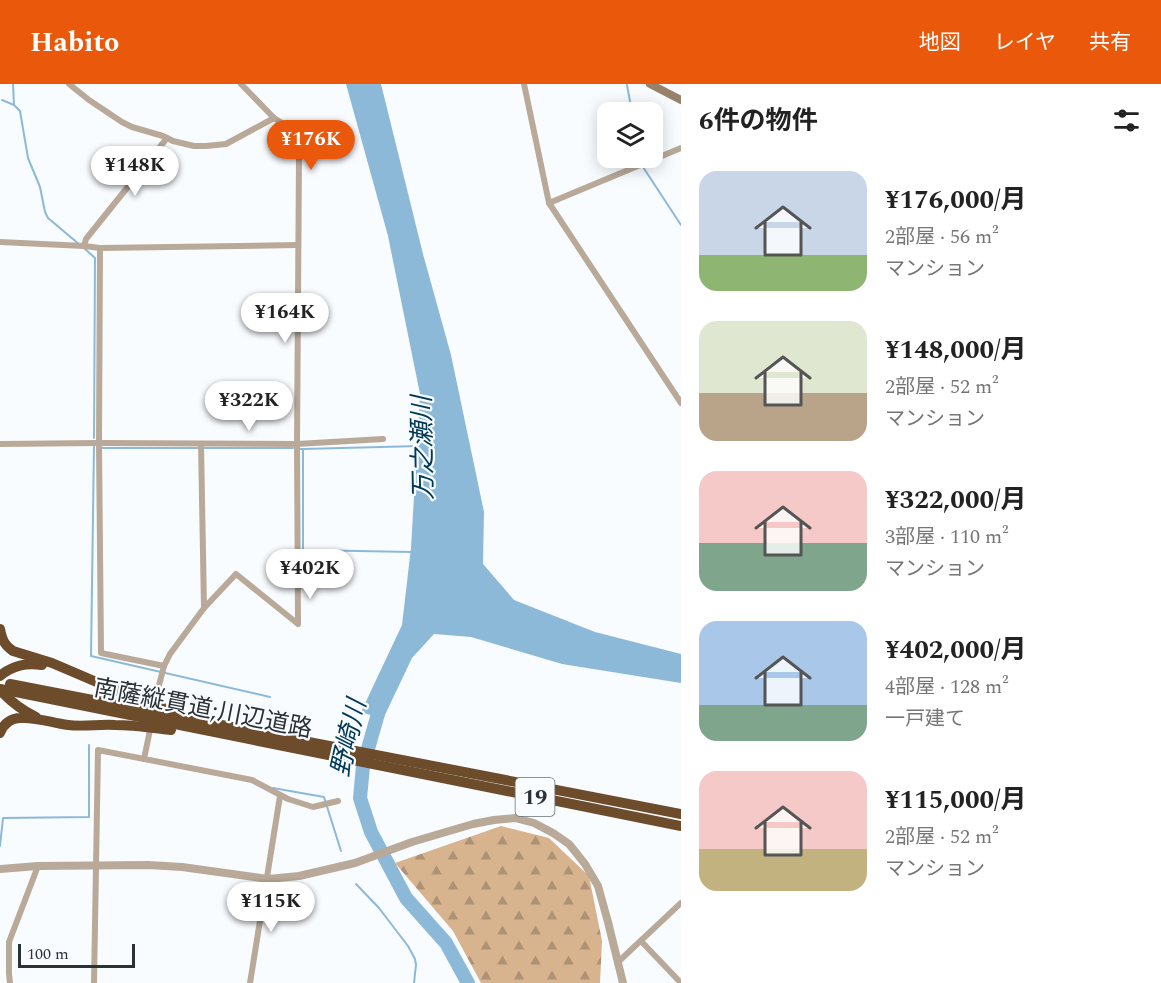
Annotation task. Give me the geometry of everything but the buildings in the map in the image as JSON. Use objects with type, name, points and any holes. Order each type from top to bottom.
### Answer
[{"type":"highway","name":"19","points":[[0,629],[2,640],[13,651],[52,663],[160,707],[215,717],[293,743]]},
{"type":"highway","name":"19","points":[[0,676],[21,664],[72,672]]},
{"type":"highway","name":"19","points":[[4,687],[10,702],[45,720]]},
{"type":"highway","name":"南薩縦貫道;川辺道路","points":[[4,687],[341,752],[681,826]]},
{"type":"highway","name":"19","points":[[0,733],[5,723],[21,718],[69,725],[156,728],[293,743]]},
{"type":"highway","name":"南薩縦貫道;川辺道路","points":[[389,762],[681,814]]},
{"type":"main road","points":[[650,84],[681,100]]},
{"type":"street","points":[[69,84],[89,100],[132,127],[194,146],[226,144],[274,118]]},
{"type":"street","points":[[157,693],[164,666],[170,654],[204,608],[236,574],[298,624],[299,157],[282,123],[274,118],[241,84]]},
{"type":"street","points":[[525,84],[549,203],[681,403]]},
{"type":"street","points":[[81,245],[167,138]]},
{"type":"street","points":[[549,203],[681,148]]},
{"type":"street","points":[[0,242],[81,245],[100,248],[298,245]]},
{"type":"street","points":[[100,248],[101,653],[164,666]]},
{"type":"street","points":[[0,444],[99,443],[201,447],[383,439]]},
{"type":"street","points":[[201,447],[204,608]]},
{"type":"street","points":[[144,759],[150,730]]},
{"type":"street","points":[[94,983],[98,750],[252,780],[280,796],[313,807],[338,801]]},
{"type":"street","points":[[250,983],[280,796]]},
{"type":"street","points":[[0,868],[148,865],[182,867],[268,879],[299,876],[355,863],[412,842],[473,824],[515,818],[534,823],[553,833],[569,844],[585,864],[598,886],[623,983]]},
{"type":"street","points":[[10,983],[9,942],[38,866]]},
{"type":"street","points":[[617,963],[681,903]]},
{"type":"street","points":[[641,941],[681,983]]},
{"type":"green space","points":[[501,826],[549,838],[589,876],[602,941],[600,983],[481,983],[453,931],[395,863]]},
{"type":"water","name":"万之瀬川","points":[[346,84],[381,84],[423,254],[451,355],[484,512],[483,564],[514,600],[595,632],[681,654],[681,683],[562,664],[471,637],[434,634],[412,658],[383,719],[361,712],[402,625],[411,548],[420,394],[388,236]]},
{"type":"waterway","points":[[13,84],[14,105]]},
{"type":"waterway","points":[[627,85],[630,102]]},
{"type":"waterway","points":[[2,100],[14,105],[20,111],[28,158],[40,187],[48,218],[80,245]]},
{"type":"waterway","points":[[644,168],[681,225]]},
{"type":"waterway","points":[[84,248],[95,258],[94,438]]},
{"type":"waterway","points":[[94,445],[91,656],[270,697]]},
{"type":"waterway","name":"万之瀬川","points":[[303,449],[420,446]]},
{"type":"waterway","points":[[102,448],[293,448]]},
{"type":"waterway","points":[[299,449],[303,449],[303,550],[412,552]]},
{"type":"waterway","name":"野崎川","points":[[382,700],[363,766],[360,798],[371,832],[406,898],[446,943],[468,983]]},
{"type":"waterway","points":[[0,846],[3,818],[89,817],[89,745]]},
{"type":"waterway","points":[[273,788],[324,797],[341,851]]},
{"type":"waterway","points":[[356,884],[379,908],[408,946],[416,965],[414,983]]}]
